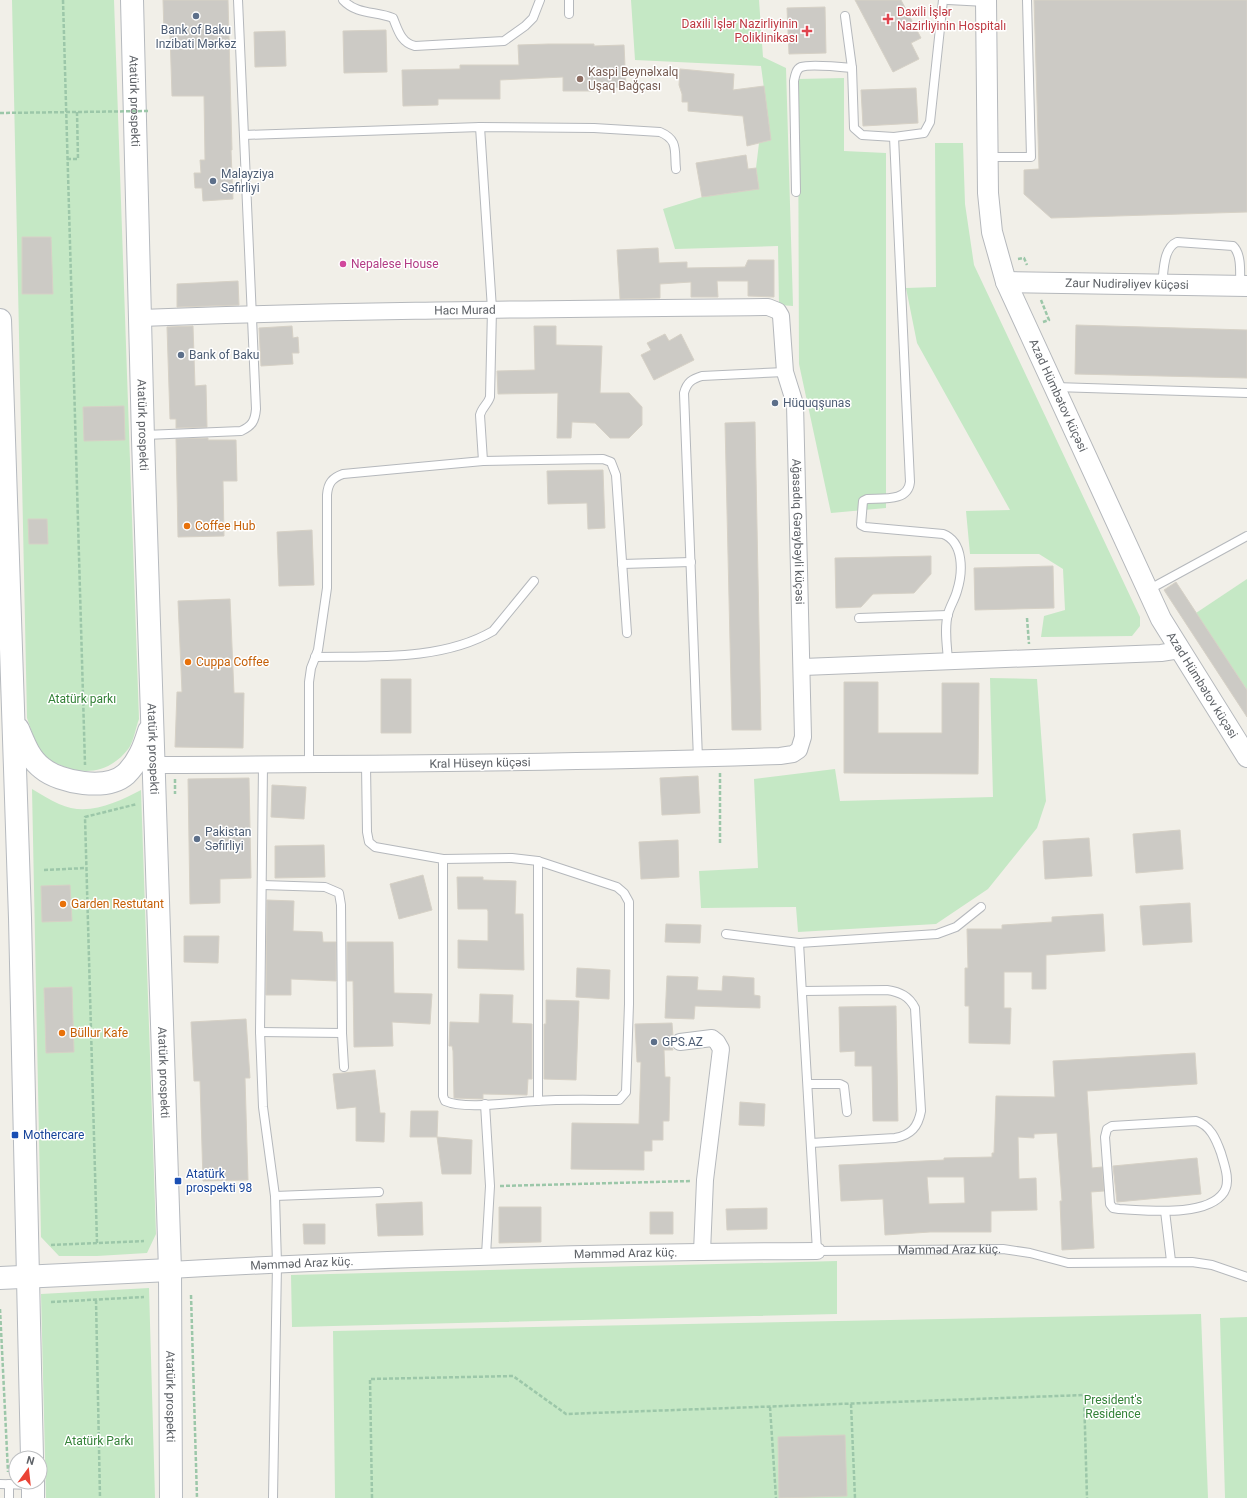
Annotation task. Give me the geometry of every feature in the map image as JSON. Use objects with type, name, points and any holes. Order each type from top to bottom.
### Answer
[{"type":"main road","name":"Atatürk prospekti","points":[[132,0],[152,717],[164,765],[171,1498]]},
{"type":"main road","points":[[0,320],[1,390],[14,723],[32,1450]]},
{"type":"main road","points":[[125,775],[138,761],[144,748],[152,717]]},
{"type":"main road","points":[[14,723],[29,754],[41,768],[57,778],[76,783],[110,781],[125,775],[164,765]]},
{"type":"main road","name":"Məmməd Araz küç.","points":[[0,1278],[170,1270]]},
{"type":"street","name":"Azad Hümbətov küçəsi","points":[[986,1],[988,193],[992,232],[1006,282],[1147,591],[1180,650],[1247,757]]},
{"type":"street","name":"Zaur Nudirəliyev küçəsi","points":[[1006,282],[1243,286]]},
{"type":"street","name":"Hacı Murad","points":[[141,318],[492,309],[768,307],[778,312],[781,320]]},
{"type":"street","name":"Ağasadıq Gəraybəyli küçəsi","points":[[781,320],[785,372],[795,404],[803,668],[802,745]]},
{"type":"street","points":[[803,668],[948,660],[1161,653],[1180,650]]},
{"type":"street","name":"Kral Hüseyn küçəsi","points":[[164,765],[366,765],[698,759],[780,756],[793,754],[799,750],[802,745]]},
{"type":"street","points":[[680,1042],[712,1038],[717,1042],[721,1049],[705,1180],[702,1252]]},
{"type":"street","name":"Məmməd Araz küç.","points":[[170,1270],[486,1255],[817,1251]]},
{"type":"lane","points":[[144,435],[241,431],[249,427],[255,420],[256,409],[253,314],[238,0]]},
{"type":"lane","points":[[343,0],[350,7],[359,11],[394,18],[401,38],[407,44],[415,46],[504,41],[525,26],[533,18],[540,0]]},
{"type":"lane","points":[[569,0],[569,14]]},
{"type":"lane","points":[[845,16],[852,68],[854,128],[862,135],[894,137],[924,133],[930,122],[943,0]]},
{"type":"lane","points":[[948,0],[986,1]]},
{"type":"lane","points":[[988,157],[1031,156],[1027,0]]},
{"type":"lane","points":[[796,192],[794,81],[796,71],[801,67],[810,66],[852,68]]},
{"type":"lane","points":[[244,135],[480,127],[594,128],[660,132],[670,136],[674,143],[676,169]]},
{"type":"lane","points":[[480,127],[492,309],[490,396],[488,403],[481,410],[480,415],[483,461]]},
{"type":"lane","points":[[894,137],[910,489],[899,497],[867,499],[863,501],[861,525],[865,527],[937,533],[949,537],[958,547],[960,570],[957,591],[948,615],[948,660]]},
{"type":"lane","points":[[1162,284],[1168,250],[1171,245],[1177,242],[1232,246],[1236,249],[1243,286]]},
{"type":"lane","points":[[698,759],[684,393],[687,384],[692,379],[702,376],[785,372]]},
{"type":"lane","points":[[1054,387],[1247,393]]},
{"type":"lane","points":[[308,765],[309,682],[318,650],[327,588],[327,495],[330,482],[343,474],[483,461],[603,459],[610,462],[616,475],[627,633]]},
{"type":"lane","points":[[1147,591],[1247,536]]},
{"type":"lane","points":[[622,564],[691,562]]},
{"type":"lane","points":[[315,657],[411,655],[439,650],[484,636],[493,630],[534,581]]},
{"type":"lane","points":[[859,618],[948,615]]},
{"type":"lane","points":[[263,765],[260,1032],[263,1107],[274,1196],[277,1264],[273,1498]]},
{"type":"lane","points":[[366,765],[366,832],[368,842],[375,847],[443,859],[512,858],[538,861],[617,887],[624,893],[629,902],[630,1004],[627,1086],[626,1092],[619,1100],[538,1101],[485,1104],[451,1104],[445,1101],[443,1096],[443,859]]},
{"type":"lane","points":[[538,861],[538,1101]]},
{"type":"lane","points":[[262,885],[326,887],[339,893],[342,905],[342,1033],[344,1067]]},
{"type":"lane","points":[[726,934],[800,943],[937,934],[956,927],[981,907]]},
{"type":"lane","points":[[800,943],[804,991],[817,1251]]},
{"type":"lane","points":[[804,991],[887,990],[898,992],[912,1002],[915,1008],[921,1111],[917,1125],[905,1136],[895,1138],[811,1143]]},
{"type":"lane","points":[[260,1032],[342,1033]]},
{"type":"lane","points":[[808,1084],[840,1084],[844,1086],[847,1112]]},
{"type":"lane","points":[[485,1104],[490,1186],[486,1255]]},
{"type":"lane","points":[[1196,1121],[1204,1124],[1213,1135],[1225,1165],[1226,1182],[1224,1191],[1217,1199],[1202,1206],[1165,1211],[1119,1209],[1113,1208],[1110,1204],[1105,1137],[1107,1129],[1112,1126],[1196,1121]]},
{"type":"lane","points":[[274,1196],[380,1192]]},
{"type":"lane","points":[[1165,1211],[1171,1262]]},
{"type":"lane","name":"Məmməd Araz küç.","points":[[817,1251],[1003,1249],[1030,1253],[1068,1263],[1192,1262],[1212,1265],[1247,1277]]},
{"type":"path","points":[[63,0],[85,765]]},
{"type":"path","points":[[0,113],[150,111]]},
{"type":"path","points":[[67,159],[78,159],[77,112]]},
{"type":"path","points":[[1027,618],[1030,658]]},
{"type":"path","points":[[720,758],[720,843]]},
{"type":"path","points":[[164,765],[175,795]]},
{"type":"path","points":[[97,1243],[85,817],[137,804]]},
{"type":"path","points":[[44,870],[86,868]]},
{"type":"path","points":[[490,1186],[705,1180]]},
{"type":"path","points":[[50,1245],[144,1241]]},
{"type":"path","points":[[191,1295],[198,1498]]},
{"type":"path","points":[[51,1302],[144,1297]]},
{"type":"path","points":[[96,1300],[100,1498]]},
{"type":"path","points":[[0,1309],[8,1465]]},
{"type":"path","points":[[372,1498],[370,1379],[513,1376],[566,1414],[1084,1395],[1087,1498]]},
{"type":"path","points":[[851,1404],[855,1498]]},
{"type":"path","points":[[770,1407],[776,1498]]},
{"type":"green space","name":"Atatürk parkı","points":[[12,0],[114,0],[139,719],[131,745],[122,756],[106,767],[88,771],[68,768],[47,759],[37,745],[27,718]]},
{"type":"green space","points":[[631,0],[759,0],[763,57],[786,68],[793,306],[779,305],[778,246],[675,249],[663,209],[702,197],[759,189],[756,168],[759,143],[771,140],[761,66],[635,60]]},
{"type":"green space","points":[[844,78],[844,151],[886,153],[886,508],[831,513],[799,364],[798,79]]},
{"type":"green space","points":[[935,143],[963,143],[965,204],[974,265],[1140,617],[1140,626],[1132,636],[1041,637],[1044,616],[1065,610],[1063,569],[1039,554],[970,554],[966,511],[1010,510],[917,343],[906,288],[936,287]]},
{"type":"green space","points":[[1247,579],[1247,690],[1196,613]]},
{"type":"green space","points":[[990,678],[1037,679],[1046,801],[1037,828],[988,889],[936,924],[798,932],[796,907],[701,908],[699,871],[758,868],[754,779],[835,769],[840,801],[993,797]]},
{"type":"green space","points":[[32,789],[59,804],[70,808],[80,809],[91,809],[111,804],[141,790],[156,1234],[147,1253],[97,1256],[59,1256],[41,1237]]},
{"type":"green space","points":[[837,1261],[837,1314],[292,1327],[291,1275]]},
{"type":"green space","name":"Atatürk Parkı","points":[[149,1288],[155,1498],[46,1498],[46,1490],[48,1490],[48,1450],[45,1450],[41,1294]]},
{"type":"green space","name":"President's Residence","points":[[1201,1314],[1208,1498],[335,1498],[333,1331]]},
{"type":"green space","points":[[1247,1317],[1247,1498],[1225,1498],[1220,1318]]},
{"type":"building","points":[[163,0],[228,0],[233,199],[203,201],[202,188],[195,188],[194,173],[201,173],[200,160],[205,160],[204,96],[172,96],[170,34],[164,34]]},
{"type":"building","name":"Daxili İşlər Nazirliyinin Hospitalı","points":[[855,0],[901,0],[921,38],[911,43],[919,59],[893,72]]},
{"type":"building","points":[[1034,0],[1247,0],[1247,212],[1051,218],[1024,194],[1024,170],[1039,169]]},
{"type":"building","name":"Daxili İşlər Nazirliyinin Poliklinikası","points":[[825,7],[826,53],[789,54],[787,8]]},
{"type":"building","points":[[386,30],[387,72],[344,73],[343,31]]},
{"type":"building","points":[[285,31],[286,66],[255,67],[254,32]]},
{"type":"building","points":[[594,44],[594,46],[624,45],[626,87],[594,88],[594,91],[563,91],[563,77],[500,80],[500,99],[438,99],[438,105],[403,106],[402,70],[460,69],[460,65],[519,65],[518,45]]},
{"type":"building","points":[[680,69],[734,74],[733,90],[764,86],[771,140],[747,146],[743,116],[688,111],[688,102],[682,102],[682,94],[679,85]]},
{"type":"building","points":[[916,88],[918,123],[863,126],[861,90]]},
{"type":"building","points":[[746,155],[748,169],[756,168],[759,189],[702,197],[696,163]]},
{"type":"building","points":[[22,237],[51,237],[53,294],[22,294]]},
{"type":"building","points":[[658,248],[659,263],[687,262],[687,268],[745,267],[748,260],[774,260],[774,297],[748,296],[748,281],[717,281],[718,297],[691,297],[691,282],[660,284],[660,298],[620,299],[617,250]]},
{"type":"building","points":[[238,281],[239,305],[177,307],[177,284]]},
{"type":"building","points":[[1076,325],[1247,330],[1247,378],[1075,374]]},
{"type":"building","name":"Bank of Baku","points":[[193,326],[195,386],[206,385],[207,427],[176,428],[176,419],[170,419],[167,327]]},
{"type":"building","points":[[292,326],[293,338],[298,337],[299,353],[292,353],[293,364],[261,366],[259,328]]},
{"type":"building","points":[[534,326],[556,326],[556,345],[602,346],[600,393],[629,393],[642,407],[642,425],[629,438],[610,438],[595,423],[572,422],[571,438],[557,438],[558,393],[498,394],[497,371],[535,370]]},
{"type":"building","points":[[665,334],[669,341],[681,334],[694,360],[654,380],[641,355],[651,350],[647,343]]},
{"type":"building","points":[[124,406],[125,440],[84,441],[83,407]]},
{"type":"building","points":[[755,422],[761,730],[732,730],[725,423]]},
{"type":"building","points":[[208,438],[208,440],[236,440],[237,481],[223,481],[224,536],[178,537],[176,439]]},
{"type":"building","points":[[603,470],[605,528],[588,529],[587,503],[548,504],[547,471]]},
{"type":"building","points":[[28,519],[47,519],[48,544],[29,544]]},
{"type":"building","points":[[312,530],[314,585],[279,586],[277,532]]},
{"type":"building","points":[[931,556],[931,574],[914,593],[873,594],[861,607],[836,608],[835,558]]},
{"type":"building","points":[[1053,566],[1054,608],[975,610],[974,568]]},
{"type":"building","points":[[1176,582],[1247,690],[1247,717],[1164,590]]},
{"type":"building","points":[[230,599],[234,693],[244,693],[243,748],[175,747],[177,692],[182,692],[178,601]]},
{"type":"building","points":[[381,679],[411,679],[411,733],[381,733]]},
{"type":"building","points":[[844,682],[878,682],[878,733],[942,733],[942,683],[979,683],[978,774],[844,773]]},
{"type":"building","points":[[698,776],[700,813],[662,815],[660,778]]},
{"type":"building","points":[[249,778],[251,878],[220,879],[220,903],[190,904],[188,779]]},
{"type":"building","points":[[272,785],[306,787],[304,819],[271,817]]},
{"type":"building","points":[[1180,830],[1183,869],[1136,873],[1133,834]]},
{"type":"building","points":[[1089,838],[1092,876],[1045,879],[1043,841]]},
{"type":"building","points":[[678,840],[679,877],[641,879],[639,842]]},
{"type":"building","points":[[324,845],[325,877],[275,878],[275,846]]},
{"type":"building","points":[[423,875],[432,910],[399,919],[390,884]]},
{"type":"building","points":[[457,877],[483,877],[483,880],[516,881],[515,914],[523,914],[524,970],[458,968],[458,940],[488,941],[488,911],[487,909],[458,909]]},
{"type":"building","points":[[70,885],[72,921],[42,922],[41,886]]},
{"type":"building","points":[[267,900],[294,901],[293,931],[322,932],[323,942],[336,942],[336,981],[291,979],[291,995],[266,995]]},
{"type":"building","points":[[1190,903],[1192,942],[1143,945],[1140,906]]},
{"type":"building","points":[[1103,914],[1105,951],[1046,955],[1046,989],[1032,989],[1032,972],[1004,972],[1004,1008],[1011,1008],[1010,1044],[969,1043],[969,1006],[965,1006],[965,968],[968,968],[967,929],[1002,929],[1002,925],[1052,922],[1052,917]]},
{"type":"building","points":[[666,924],[701,925],[700,943],[665,942]]},
{"type":"building","points":[[184,936],[219,936],[218,963],[184,962]]},
{"type":"building","points":[[347,942],[393,942],[394,993],[432,994],[430,1024],[392,1022],[393,1046],[354,1047],[353,981],[347,981]]},
{"type":"building","points":[[577,968],[610,970],[609,999],[576,997]]},
{"type":"building","points":[[667,976],[698,977],[697,990],[722,991],[723,976],[754,978],[754,995],[760,996],[760,1008],[695,1006],[694,1019],[665,1018]]},
{"type":"building","points":[[72,987],[74,1052],[46,1053],[44,988]]},
{"type":"building","points":[[480,994],[513,995],[512,1023],[532,1024],[532,1079],[528,1079],[527,1095],[483,1094],[483,1099],[454,1098],[453,1051],[452,1046],[449,1046],[450,1022],[479,1023]]},
{"type":"building","points":[[546,1000],[579,1001],[576,1080],[544,1079],[544,1024],[546,1024]]},
{"type":"building","points":[[896,1006],[898,1121],[873,1121],[872,1066],[855,1066],[855,1051],[840,1052],[839,1007]]},
{"type":"building","points":[[246,1019],[250,1078],[245,1078],[248,1180],[203,1181],[200,1081],[194,1081],[191,1022]]},
{"type":"building","points":[[672,1023],[673,1036],[671,1043],[673,1050],[664,1050],[665,1077],[670,1077],[669,1121],[663,1121],[663,1140],[652,1140],[652,1151],[644,1151],[644,1170],[571,1169],[572,1123],[639,1124],[641,1062],[637,1062],[635,1024]]},
{"type":"building","points":[[1195,1053],[1197,1084],[1087,1091],[1092,1168],[1102,1167],[1104,1191],[1091,1192],[1094,1248],[1062,1250],[1060,1201],[1062,1201],[1057,1133],[1034,1134],[1034,1138],[1018,1137],[1019,1179],[1036,1178],[1037,1210],[991,1211],[991,1232],[930,1232],[885,1235],[883,1199],[841,1201],[839,1165],[944,1160],[944,1158],[992,1157],[992,1153],[994,1153],[996,1096],[1055,1097],[1053,1061]],"holes":[[[927,1177],[964,1177],[965,1203],[929,1204]]]},
{"type":"building","points":[[375,1070],[380,1113],[385,1113],[384,1142],[356,1141],[356,1107],[337,1109],[333,1074]]},
{"type":"building","points":[[740,1102],[765,1104],[764,1126],[739,1125]]},
{"type":"building","points":[[411,1111],[438,1111],[437,1137],[410,1137]]},
{"type":"building","points":[[437,1137],[472,1140],[471,1174],[442,1174]]},
{"type":"building","points":[[1197,1158],[1201,1194],[1117,1202],[1113,1166]]},
{"type":"building","points":[[422,1202],[423,1235],[378,1236],[376,1204]]},
{"type":"building","points":[[499,1207],[541,1207],[541,1242],[499,1243]]},
{"type":"building","points":[[767,1208],[767,1229],[727,1230],[726,1209]]},
{"type":"building","points":[[650,1212],[673,1212],[673,1234],[650,1234]]},
{"type":"building","points":[[303,1224],[325,1224],[325,1244],[304,1244]]},
{"type":"building","points":[[845,1435],[847,1496],[779,1498],[778,1437]]},
{"type":"place","name":"Bank of Baku Inzibati Mərkəz","points":[[196,16]]},
{"type":"place","name":"Daxili İşlər Nazirliyinin Hospitalı","points":[[888,19]]},
{"type":"place","name":"Daxili İşlər Nazirliyinin Poliklinikası","points":[[807,31]]},
{"type":"place","name":"Kaspi Beynəlxalq Uşaq Bağçası","points":[[580,79]]},
{"type":"place","name":"Malayziya Səfirliyi","points":[[213,181]]},
{"type":"place","name":"Nepalese House","points":[[343,264]]},
{"type":"place","name":"Bank of Baku","points":[[181,355]]},
{"type":"place","name":"Hüquqşunas","points":[[775,403]]},
{"type":"place","name":"Coffee Hub","points":[[187,526]]},
{"type":"place","name":"Cuppa Coffee","points":[[188,662]]},
{"type":"place","name":"Pakistan Səfirliyi","points":[[197,839]]},
{"type":"place","name":"Garden Restutant","points":[[63,904]]},
{"type":"place","name":"Büllur Kafe","points":[[62,1033]]},
{"type":"place","name":"GPS.AZ","points":[[654,1042]]},
{"type":"place","name":"Mothercare","points":[[15,1135]]},
{"type":"place","name":"Atatürk prospekti 98","points":[[178,1181]]}]
